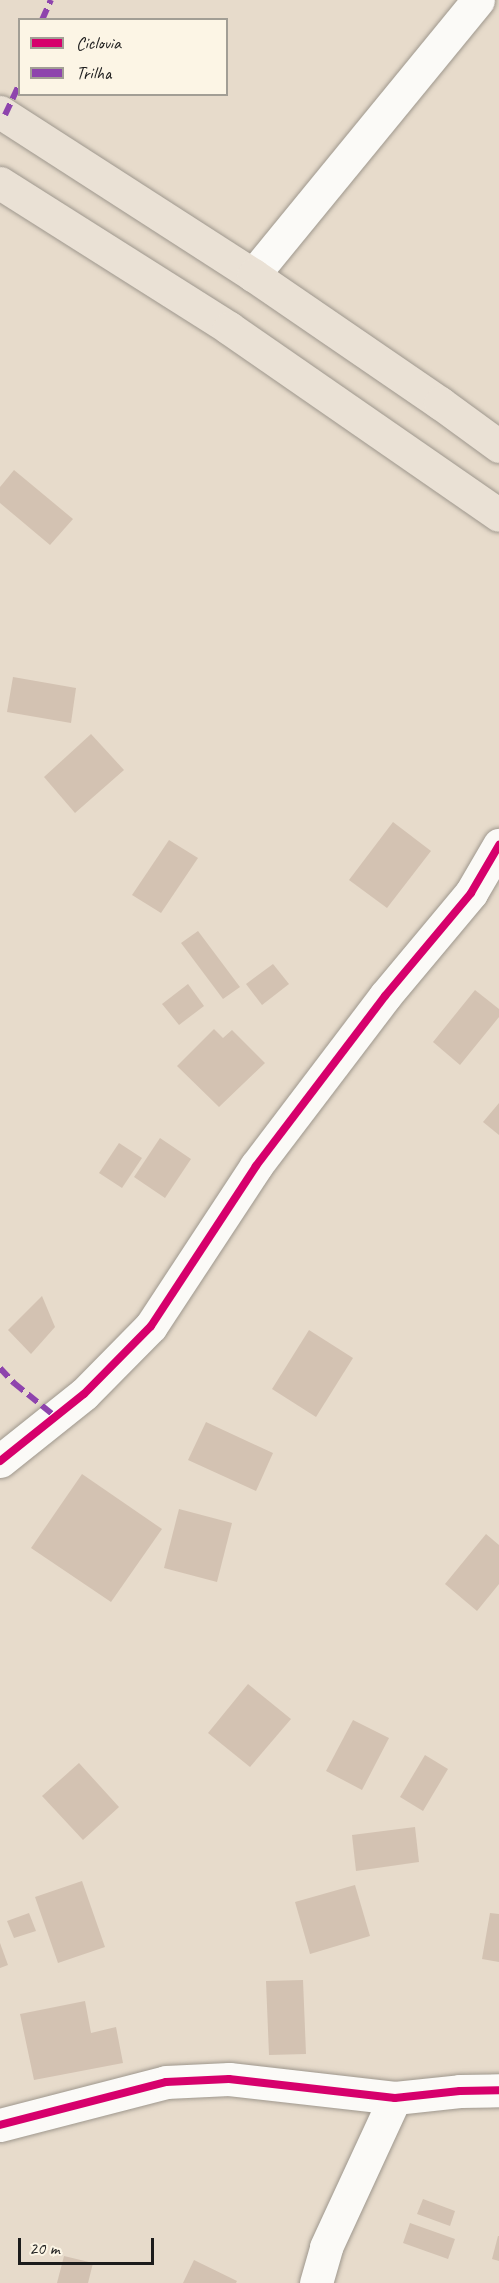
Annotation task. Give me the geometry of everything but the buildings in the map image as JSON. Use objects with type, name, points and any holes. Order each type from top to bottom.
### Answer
[{"type":"highway","points":[[0,112],[253,275],[499,446]]},
{"type":"highway","points":[[0,183],[229,328],[499,515]]},
{"type":"street","points":[[253,275],[478,0]]},
{"type":"street","points":[[0,1461],[84,1394],[151,1326],[256,1166],[385,996],[471,893],[499,845]]},
{"type":"street","points":[[0,2125],[166,2082],[229,2079],[395,2098],[460,2091],[499,2090]]},
{"type":"street","points":[[316,2283],[326,2247],[395,2098]]},
{"type":"marked path","points":[[43,18],[51,0]]},
{"type":"marked path","points":[[5,115],[18,87]]},
{"type":"marked path","points":[[0,1368],[14,1383],[56,1417]]},
{"type":"cycle path","points":[[0,1461],[84,1394],[151,1326],[256,1166],[385,996],[471,893],[499,845]]},
{"type":"cycle path","points":[[0,2125],[166,2082],[229,2079],[395,2098],[460,2091],[499,2090]]}]
